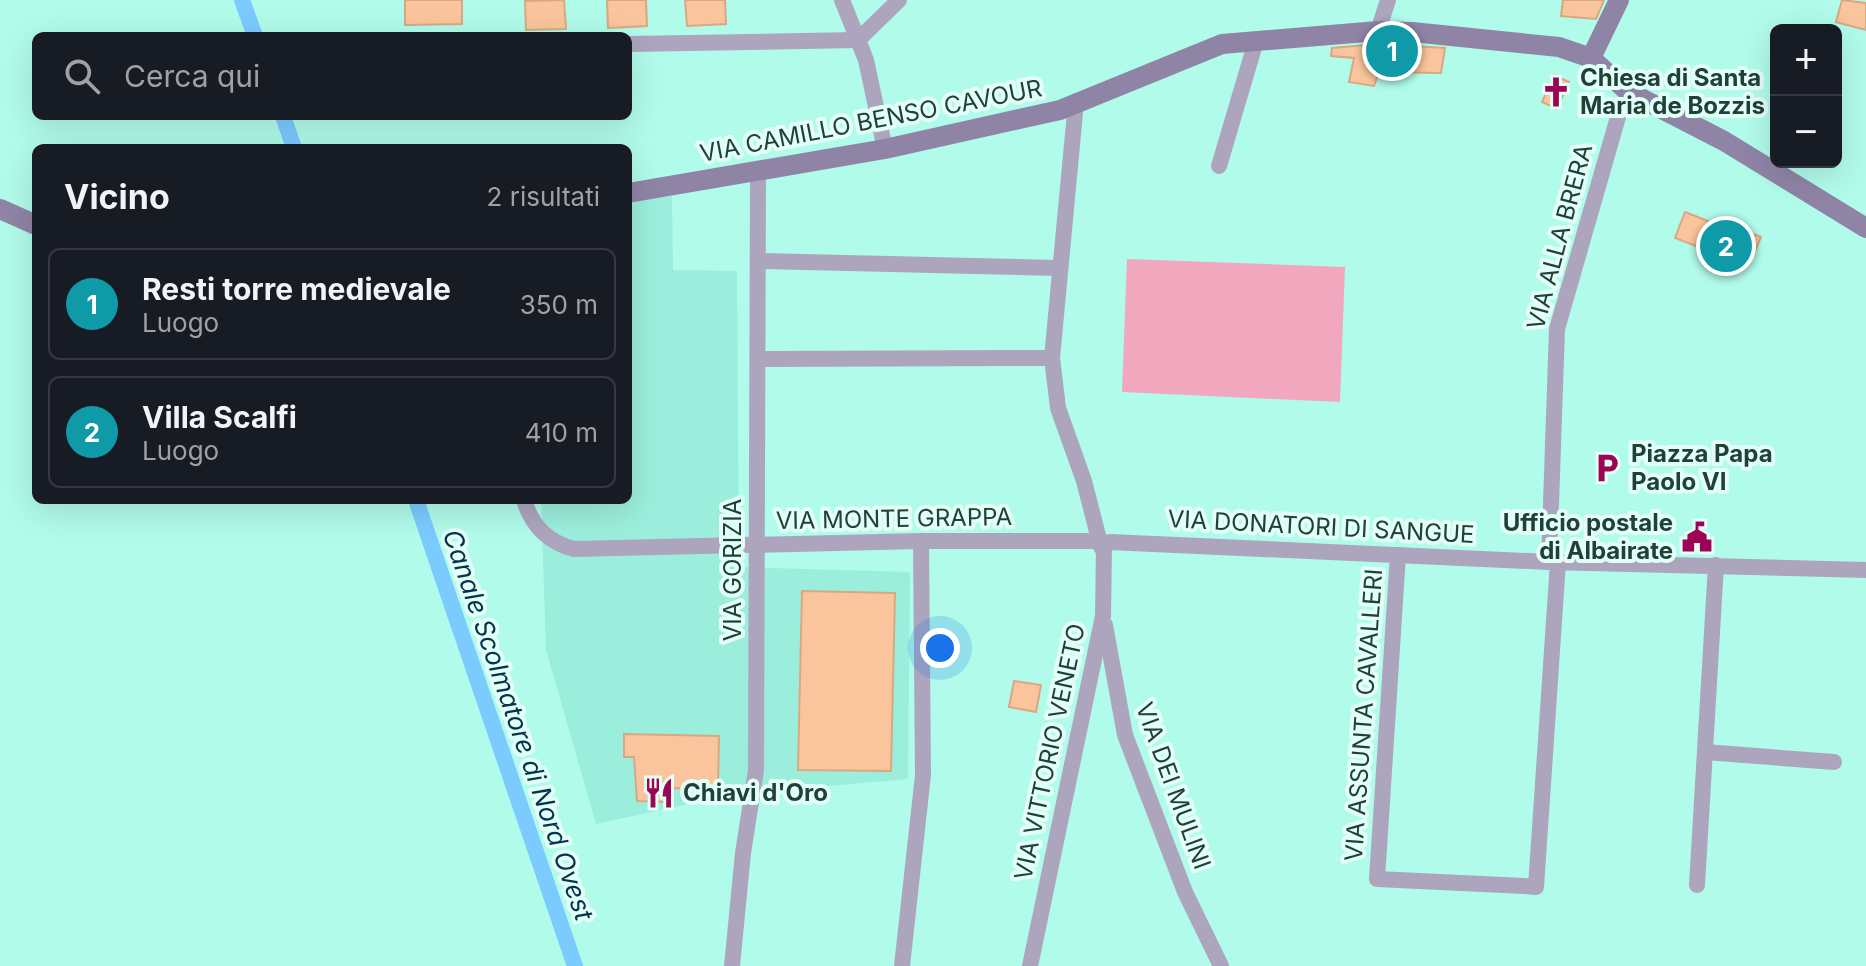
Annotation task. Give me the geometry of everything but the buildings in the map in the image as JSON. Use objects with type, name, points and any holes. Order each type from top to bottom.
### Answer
[{"type":"street","points":[[842,0],[866,60],[885,149]]},
{"type":"street","points":[[632,44],[858,40],[899,0]]},
{"type":"street","points":[[1378,31],[1388,0]]},
{"type":"street","points":[[1619,0],[1591,58],[1627,91],[1738,149],[1866,228]]},
{"type":"street","name":"VIA CAMILLO BENSO CAVOUR","points":[[632,192],[885,149],[1060,110],[1222,44],[1378,31],[1559,47],[1591,58]]},
{"type":"street","points":[[1219,166],[1256,41]]},
{"type":"street","name":"VIA VITTORIO VENETO","points":[[1030,966],[1103,616],[1103,541],[1058,408],[1052,358],[1076,102]]},
{"type":"street","name":"VIA ALLA BRERA","points":[[1536,887],[1554,562],[1557,329],[1618,117]]},
{"type":"street","name":"VIA GORIZIA","points":[[732,966],[743,853],[756,770],[758,173]]},
{"type":"street","points":[[0,209],[32,223]]},
{"type":"street","points":[[760,261],[1059,268]]},
{"type":"street","points":[[759,359],[1052,358]]},
{"type":"street","name":"VIA MONTE GRAPPA","points":[[526,504],[538,528],[560,546],[574,549],[921,541],[1103,541]]},
{"type":"street","points":[[902,966],[923,775],[921,541]]},
{"type":"street","name":"VIA DONATORI DI SANGUE","points":[[1103,541],[1554,562],[1866,570]]},
{"type":"street","name":"VIA ASSUNTA CAVALLERI","points":[[1398,555],[1377,879],[1536,887]]},
{"type":"street","points":[[1697,885],[1716,565]]},
{"type":"street","name":"VIA DEI MULINI","points":[[1103,616],[1125,735],[1185,892],[1221,966]]},
{"type":"street","points":[[1705,752],[1834,762]]},
{"type":"shaded area","points":[[672,196],[673,270],[737,271],[739,567],[910,572],[908,779],[736,794],[596,824],[546,650],[541,504],[632,504],[632,201]]},
{"type":"shaded area","points":[[1127,259],[1345,267],[1340,402],[1122,392]]},
{"type":"waterway","name":"Canale Scolmatore di Nord Ovest","points":[[242,0],[254,32]]},
{"type":"waterway","name":"Canale Scolmatore di Nord Ovest","points":[[284,120],[293,144]]},
{"type":"waterway","name":"Canale Scolmatore di Nord Ovest","points":[[417,504],[575,966]]},
{"type":"place","name":"Resti torre medievale","points":[[1392,51]]},
{"type":"place","name":"Chiesa di Santa Maria de Bozzis","points":[[1556,92]]},
{"type":"place","name":"Villa Scalfi","points":[[1726,246]]},
{"type":"place","name":"Piazza Papa Paolo VI","points":[[1607,468]]},
{"type":"place","name":"Ufficio postale di Albairate","points":[[1697,537]]},
{"type":"place","name":"Chiavi d'Oro","points":[[659,793]]}]
